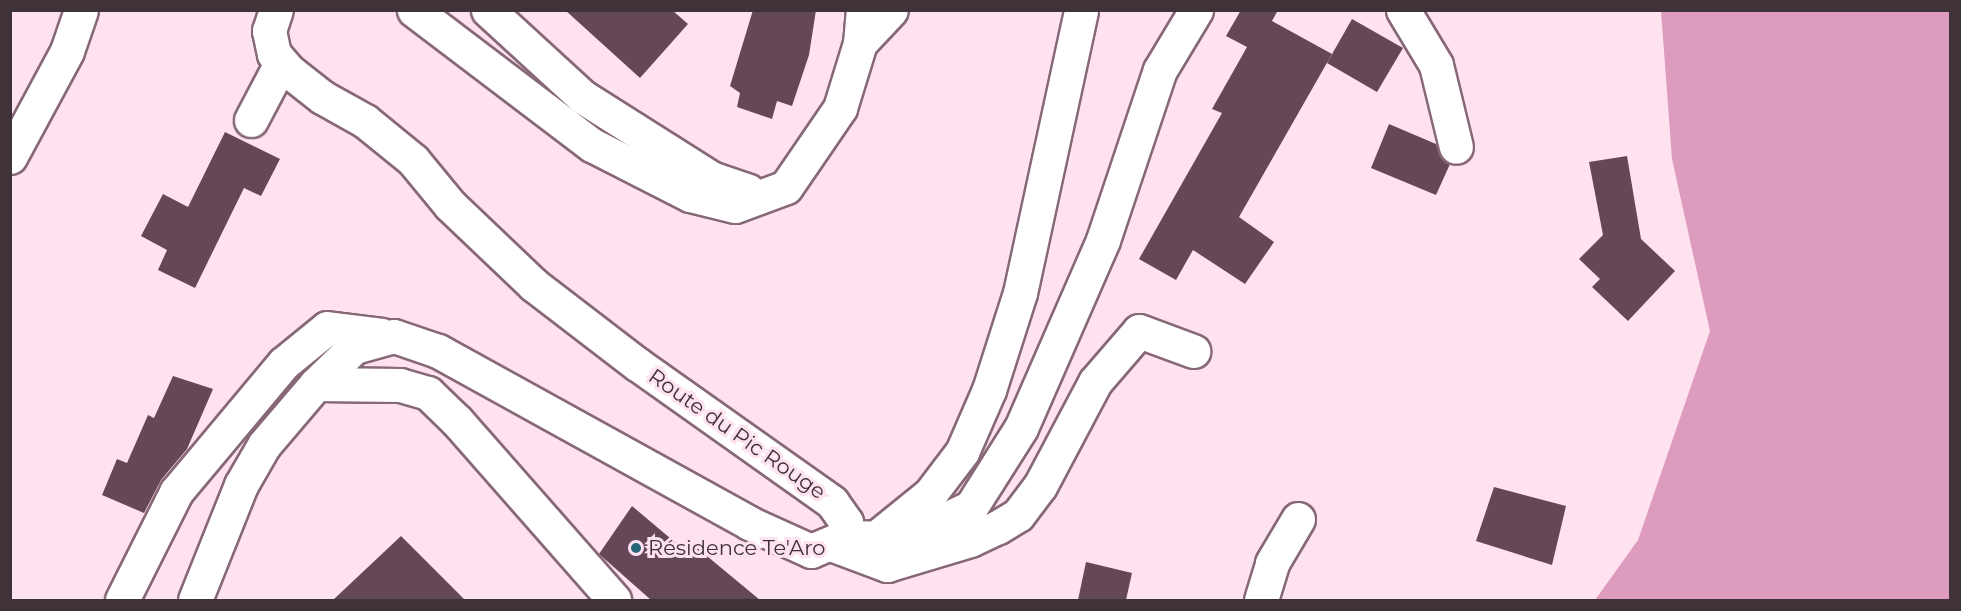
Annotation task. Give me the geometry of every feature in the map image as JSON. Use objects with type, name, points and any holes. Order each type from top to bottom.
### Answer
[{"type":"street","points":[[10,157],[67,51],[81,10]]},
{"type":"street","name":"Route du Pic Rouge","points":[[276,10],[269,32],[274,54],[282,63],[322,97],[365,121],[413,160],[450,205],[534,285],[637,364],[832,502],[846,522],[838,540]]},
{"type":"street","points":[[414,10],[592,145],[690,195],[735,206],[767,197],[786,188],[840,108],[860,43],[863,10]]},
{"type":"street","points":[[488,10],[583,97],[711,178],[767,197]]},
{"type":"street","points":[[860,43],[891,10]]},
{"type":"street","points":[[878,536],[930,494],[962,452],[989,390],[1020,293],[1082,10]]},
{"type":"street","points":[[122,600],[176,492],[285,363],[327,328],[394,336],[438,351],[749,523],[811,551],[838,540],[878,536],[894,538],[914,534],[943,523],[971,507],[1021,428],[1103,240],[1160,70],[1196,10]]},
{"type":"street","points":[[1403,10],[1436,65],[1456,147]]},
{"type":"street","points":[[251,120],[282,63]]},
{"type":"street","points":[[838,540],[887,565],[970,540],[998,527],[1018,515],[1040,486],[1095,382],[1139,331],[1193,351]]},
{"type":"street","points":[[195,600],[241,486],[264,445],[316,384],[354,347],[394,336]]},
{"type":"street","points":[[316,384],[400,385],[428,393],[457,421],[614,600]]},
{"type":"street","points":[[1261,600],[1272,563],[1298,519]]},
{"type":"shaded area","points":[[1661,11],[1950,11],[1950,600],[1595,600],[1638,540],[1710,331],[1672,159]]},
{"type":"building","points":[[565,10],[672,10],[688,24],[640,78]]},
{"type":"building","points":[[753,10],[816,10],[809,55],[792,106],[777,101],[772,119],[737,107],[740,93],[730,86]]},
{"type":"building","points":[[1241,10],[1278,10],[1272,21],[1332,54],[1239,217],[1274,242],[1245,284],[1193,250],[1176,280],[1139,259],[1222,113],[1212,109],[1247,47],[1226,36]]},
{"type":"building","points":[[1352,19],[1403,48],[1377,92],[1327,63]]},
{"type":"building","points":[[1389,124],[1436,144],[1442,159],[1450,164],[1436,195],[1371,168]]},
{"type":"building","points":[[225,132],[280,159],[261,196],[244,188],[195,288],[158,270],[167,250],[141,236],[163,194],[188,207]]},
{"type":"building","points":[[1627,156],[1641,239],[1675,271],[1628,321],[1592,287],[1600,279],[1579,259],[1603,235],[1589,162]]},
{"type":"building","points":[[173,376],[213,389],[187,449],[161,480],[144,513],[102,495],[117,459],[127,463],[148,415],[154,418]]},
{"type":"building","points":[[1494,487],[1566,506],[1552,565],[1476,541]]},
{"type":"building","name":"Résidence Te'Aro","points":[[632,506],[683,549],[690,542],[760,600],[651,600],[599,554]]},
{"type":"building","points":[[401,536],[465,600],[333,600]]},
{"type":"building","points":[[1086,562],[1132,573],[1126,600],[1078,600]]},
{"type":"place","name":"Résidence Te'Aro","points":[[636,548]]}]
